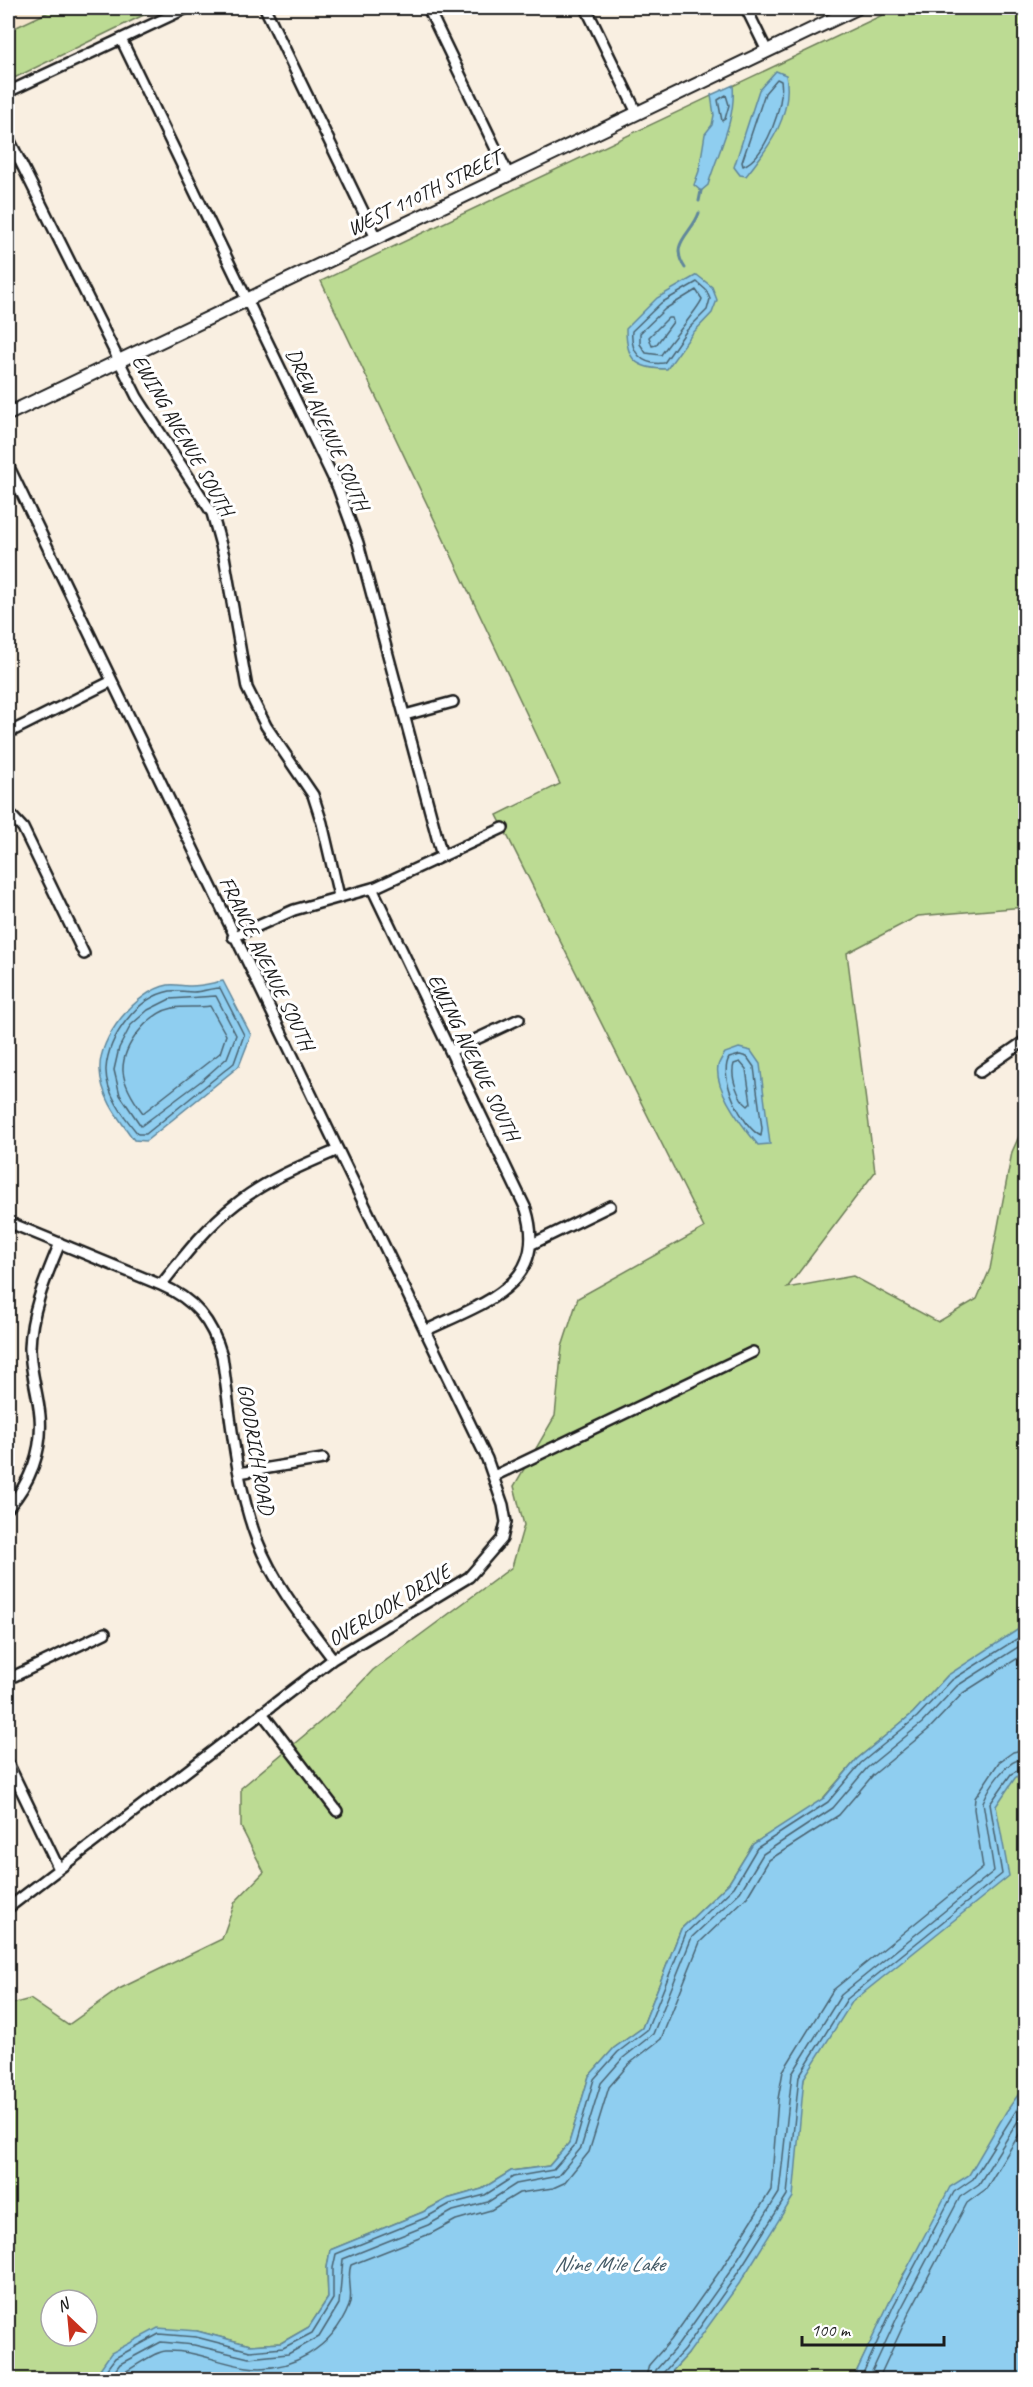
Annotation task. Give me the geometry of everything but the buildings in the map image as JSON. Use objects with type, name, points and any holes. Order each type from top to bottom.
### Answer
[{"type":"street","points":[[8,92],[187,8]]},
{"type":"street","points":[[265,8],[376,238]]},
{"type":"street","points":[[428,8],[508,174]]},
{"type":"street","points":[[586,8],[637,113]]},
{"type":"street","points":[[746,8],[766,51]]},
{"type":"street","name":"WEST 110TH STREET","points":[[8,414],[857,8]]},
{"type":"street","name":"DREW AVENUE SOUTH","points":[[121,39],[338,488],[358,543],[442,856]]},
{"type":"street","name":"EWING AVENUE SOUTH","points":[[8,137],[137,397],[212,513],[224,556],[247,688],[266,726],[313,795],[339,896]]},
{"type":"street","name":"FRANCE AVENUE SOUTH","points":[[8,465],[494,1476]]},
{"type":"street","points":[[8,733],[112,681]]},
{"type":"street","points":[[405,715],[453,702]]},
{"type":"street","points":[[8,812],[23,828],[84,954]]},
{"type":"street","points":[[233,937],[294,910],[372,888],[503,828]]},
{"type":"street","name":"EWING AVENUE SOUTH","points":[[372,888],[526,1209],[531,1226],[532,1244]]},
{"type":"street","points":[[451,1051],[519,1019]]},
{"type":"street","points":[[980,1072],[1026,1040]]},
{"type":"street","points":[[161,1285],[192,1245],[237,1203],[280,1177],[338,1150]]},
{"type":"street","points":[[425,1331],[509,1288],[524,1267],[532,1244],[610,1206]]},
{"type":"street","name":"GOODRICH ROAD","points":[[8,1222],[179,1292],[195,1305],[216,1337],[222,1356],[239,1473],[248,1514],[270,1568],[285,1594],[333,1659]]},
{"type":"street","points":[[8,1508],[29,1479],[40,1438],[40,1417],[32,1372],[32,1332],[38,1300],[60,1243]]},
{"type":"street","points":[[494,1476],[753,1352]]},
{"type":"street","points":[[239,1473],[323,1459]]},
{"type":"street","name":"OVERLOOK DRIVE","points":[[8,1908],[333,1659],[448,1592],[469,1577],[502,1539],[506,1522],[494,1476]]},
{"type":"street","points":[[8,1679],[105,1633]]},
{"type":"street","points":[[262,1713],[337,1811]]},
{"type":"street","points":[[8,1763],[59,1869]]},
{"type":"shaded area","points":[[8,8],[57,8],[8,31]]},
{"type":"green space","points":[[57,8],[158,8],[8,81],[8,31]]},
{"type":"green space","points":[[897,8],[1025,8],[1025,907],[918,916],[847,953],[875,1172],[787,1288],[853,1276],[938,1322],[977,1299],[990,1269],[1012,1152],[1025,1123],[1025,2106],[903,2275],[853,2379],[665,2379],[688,2354],[800,2102],[804,2078],[948,1675],[913,1713],[857,1759],[819,1803],[753,1844],[729,1883],[681,1929],[642,2028],[614,2048],[589,2076],[569,2143],[549,2166],[511,2171],[482,2189],[447,2199],[423,2212],[330,2250],[327,2268],[328,2298],[309,2327],[281,2343],[250,2345],[197,2331],[100,2369],[101,2379],[8,2380],[8,2005],[30,1999],[68,2025],[119,1989],[222,1939],[235,1902],[264,1872],[241,1827],[241,1788],[337,1708],[373,1670],[512,1567],[524,1525],[514,1486],[555,1416],[562,1347],[578,1298],[704,1228],[497,815],[560,784],[321,281]]},
{"type":"water","points":[[776,71],[786,75],[787,90],[783,117],[771,141],[746,176],[740,175],[734,167],[759,90]]},
{"type":"water","points":[[733,85],[729,123],[708,185],[701,191],[694,185],[699,171],[705,134],[712,125],[714,115],[711,95]]},
{"type":"water","points":[[697,275],[712,287],[717,300],[712,313],[692,334],[667,369],[640,365],[628,348],[626,329],[657,298]]},
{"type":"water","points":[[223,981],[251,1035],[239,1066],[146,1141],[134,1140],[107,1098],[101,1080],[101,1057],[112,1031],[132,1006],[156,989],[168,985],[195,986]]},
{"type":"water","points":[[739,1048],[751,1051],[760,1064],[770,1144],[758,1145],[731,1108],[721,1086],[718,1075],[719,1063],[725,1053]]},
{"type":"water","name":"Nine Mile Lake","points":[[1025,1625],[1025,1770],[1015,1778],[996,1806],[1009,1876],[852,2002],[804,2078],[793,2197],[741,2281],[688,2354],[665,2379],[101,2379],[100,2369],[111,2353],[158,2328],[197,2331],[250,2345],[281,2343],[309,2327],[328,2298],[327,2268],[330,2250],[423,2212],[447,2199],[482,2189],[511,2171],[549,2166],[569,2143],[589,2076],[614,2048],[642,2028],[681,1929],[729,1883],[753,1844],[824,1798],[857,1759],[913,1713],[948,1675]]},
{"type":"water","points":[[1025,2085],[1026,2351],[1022,2379],[853,2379],[889,2303],[950,2187],[969,2175],[1006,2112]]},
{"type":"waterway","points":[[699,201],[701,191]]},
{"type":"waterway","points":[[685,268],[680,259],[680,245],[699,213]]}]
